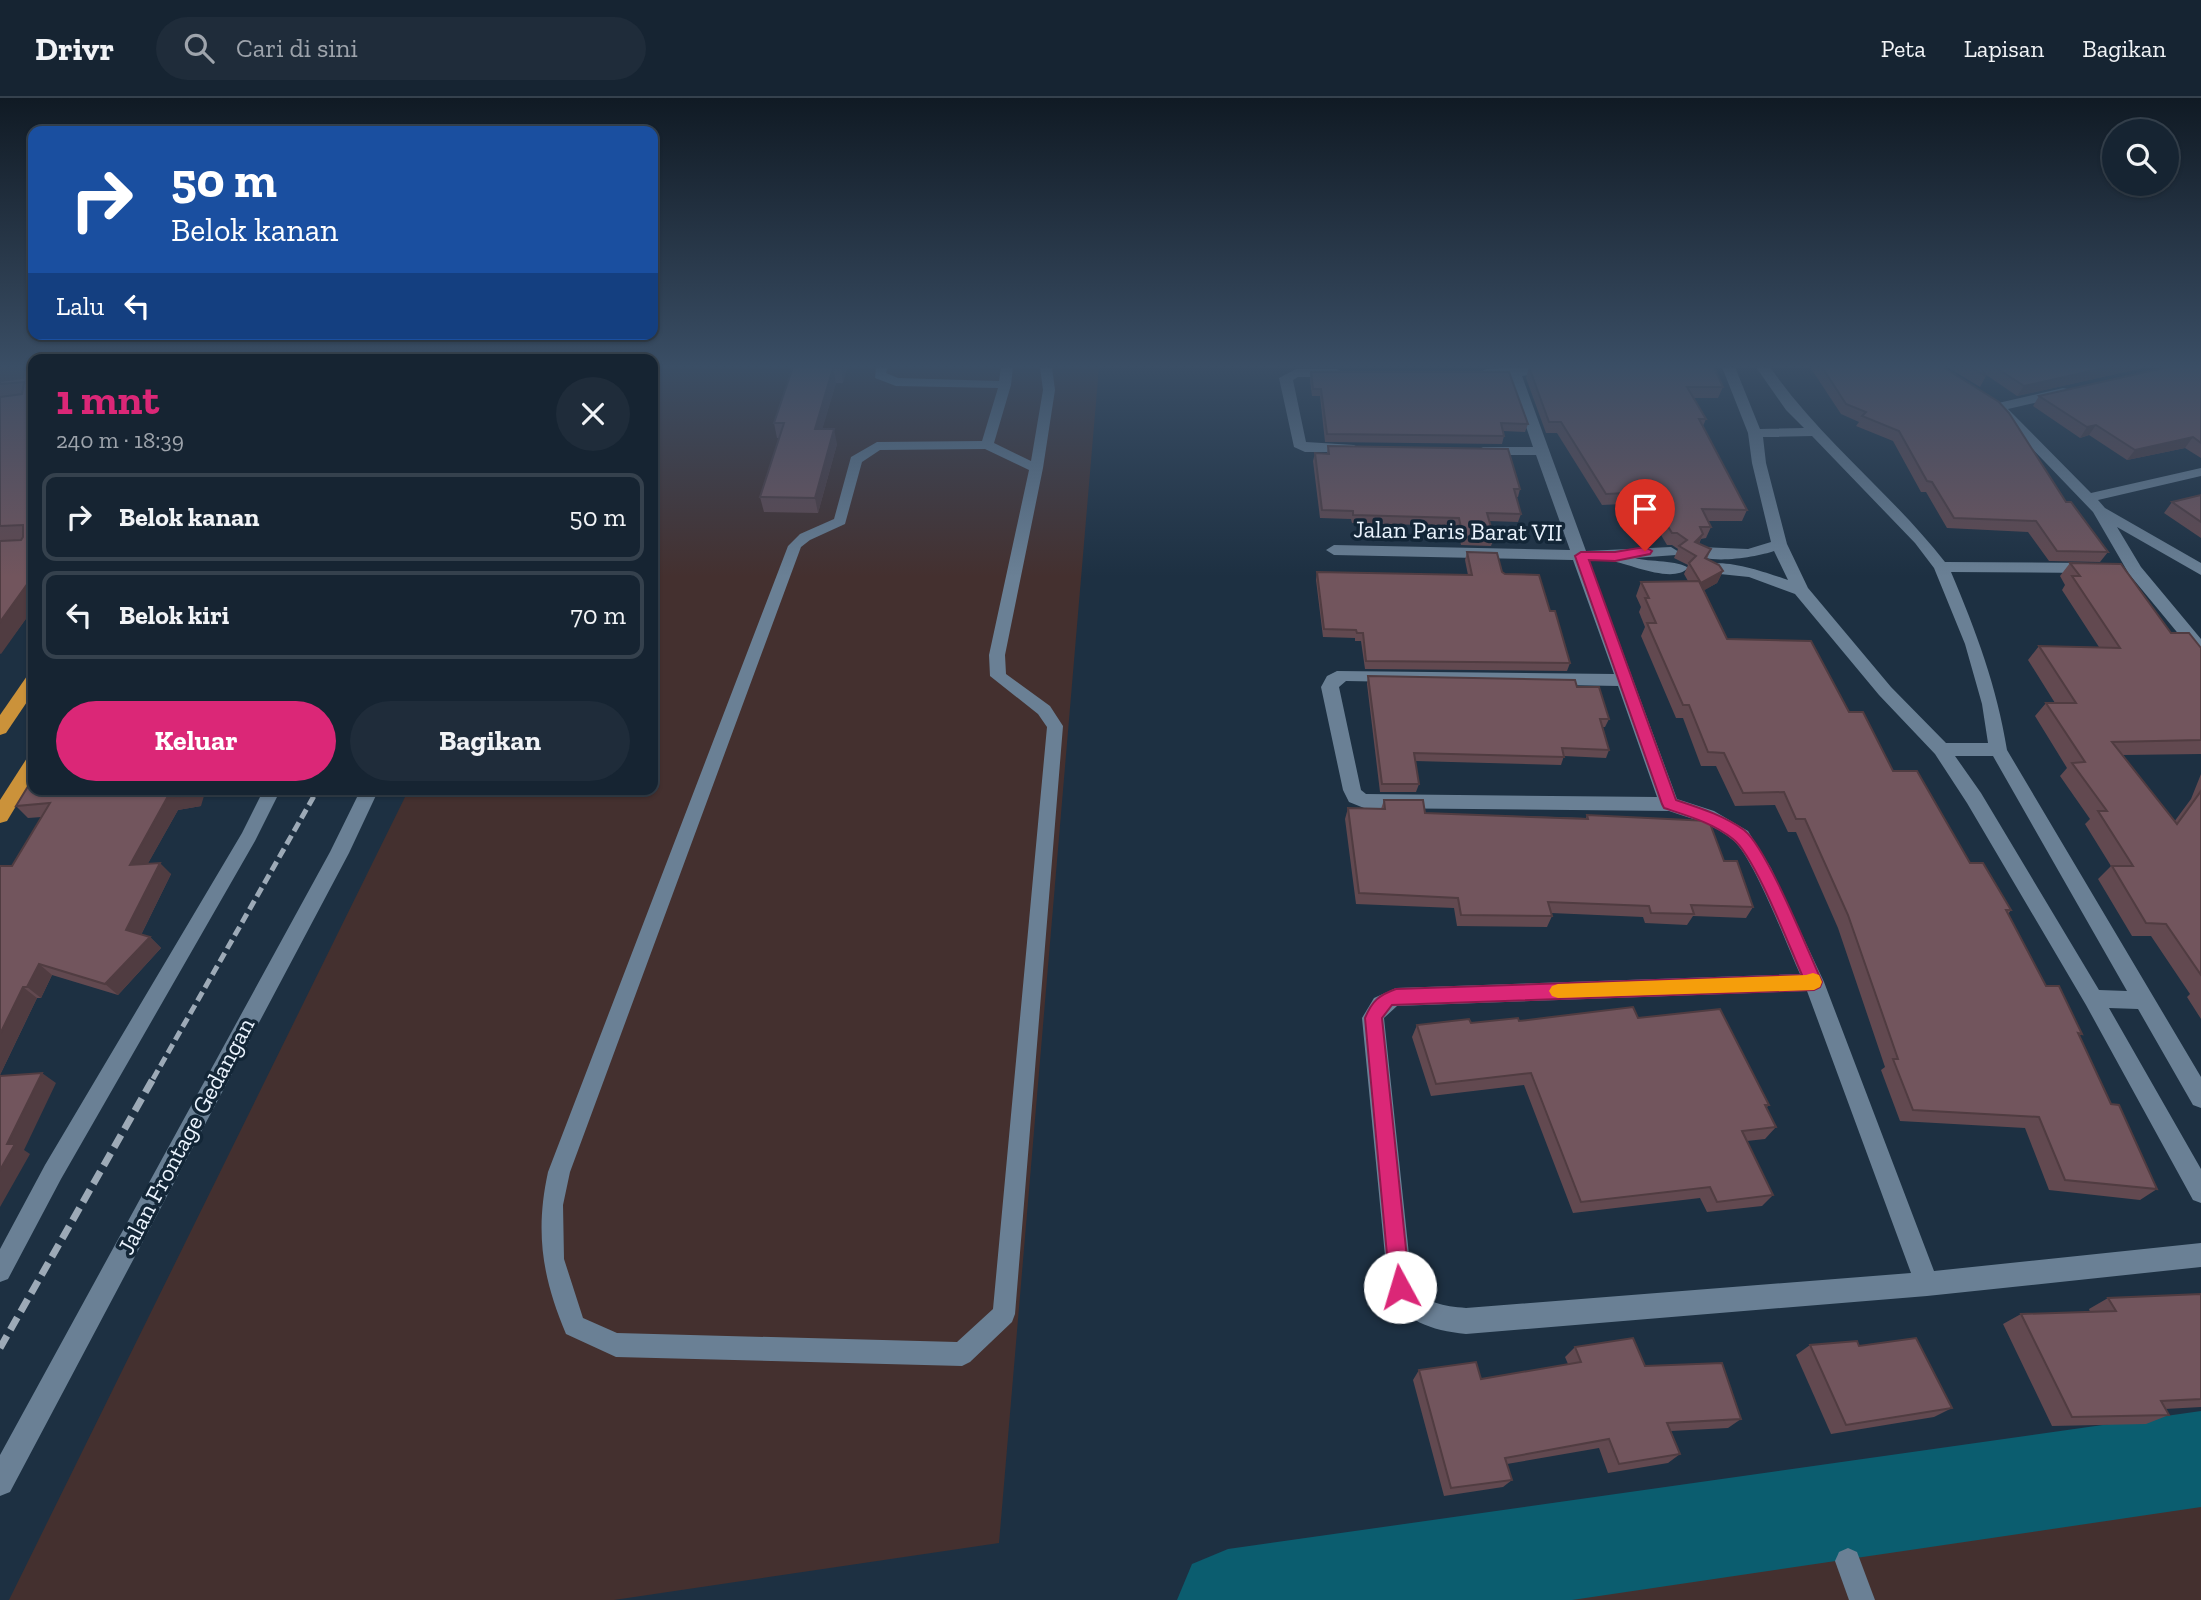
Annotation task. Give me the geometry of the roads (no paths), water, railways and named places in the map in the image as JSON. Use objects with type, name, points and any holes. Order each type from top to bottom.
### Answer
[{"type":"highway","points":[[0,729],[28,687]]},
{"type":"highway","points":[[0,816],[28,771]]},
{"type":"street","points":[[1298,437],[1299,444],[1305,448],[1370,449]]},
{"type":"street","points":[[1537,437],[1669,804]]},
{"type":"street","points":[[1756,437],[1759,463],[1779,544],[1801,590],[1885,691],[1941,749],[1974,798],[2093,999],[2201,1192]]},
{"type":"street","points":[[1820,437],[1920,540],[1941,566],[1980,667],[1991,704],[1998,750],[2201,1098]]},
{"type":"street","points":[[2027,437],[2099,510],[2136,570],[2199,646]]},
{"type":"street","points":[[1463,450],[1542,451]]},
{"type":"street","points":[[2088,498],[2201,472]]},
{"type":"street","points":[[2099,510],[2201,570]]},
{"type":"street","points":[[1700,552],[1749,554],[1779,544]]},
{"type":"street","name":"Jalan Paris Barat VII","points":[[1334,550],[1615,556]]},
{"type":"street","points":[[1615,556],[1645,551],[1671,552]]},
{"type":"street","points":[[1615,556],[1650,567],[1680,568]]},
{"type":"street","points":[[1941,566],[2062,566],[2136,570]]},
{"type":"street","points":[[1710,568],[1751,572],[1801,590]]},
{"type":"street","points":[[1625,680],[1343,675],[1333,680],[1330,687],[1352,790],[1356,797],[1364,801],[1669,804],[1707,816],[1741,836],[1764,873],[1814,982],[1927,1284]]},
{"type":"street","points":[[1941,749],[1998,750]]},
{"type":"street","name":"Jalan Frontage Gedangan","points":[[0,1482],[326,877],[367,795]]},
{"type":"street","points":[[1814,982],[1396,997],[1387,1000],[1377,1009],[1373,1018],[1400,1287],[1409,1303],[1435,1318],[1466,1321],[1927,1284],[2201,1255]]},
{"type":"street","points":[[2093,999],[2142,1000]]},
{"type":"lane","points":[[987,445],[989,437]]},
{"type":"lane","points":[[1036,468],[987,445],[877,446],[856,460],[840,521],[806,535],[795,546],[559,1171],[552,1205],[553,1259],[574,1326],[616,1345],[962,1354],[1004,1314],[1055,726],[1044,709],[998,676],[996,655],[1036,468],[1041,437]]},
{"type":"lane","points":[[0,1271],[53,1172],[249,836],[270,795]]},
{"type":"lane","points":[[1848,1561],[1862,1600]]},
{"type":"waterway","points":[[1228,1600],[2201,1459]]},
{"type":"railway","points":[[153,1079],[315,795]]},
{"type":"railway","points":[[0,1348],[154,1077]]}]
